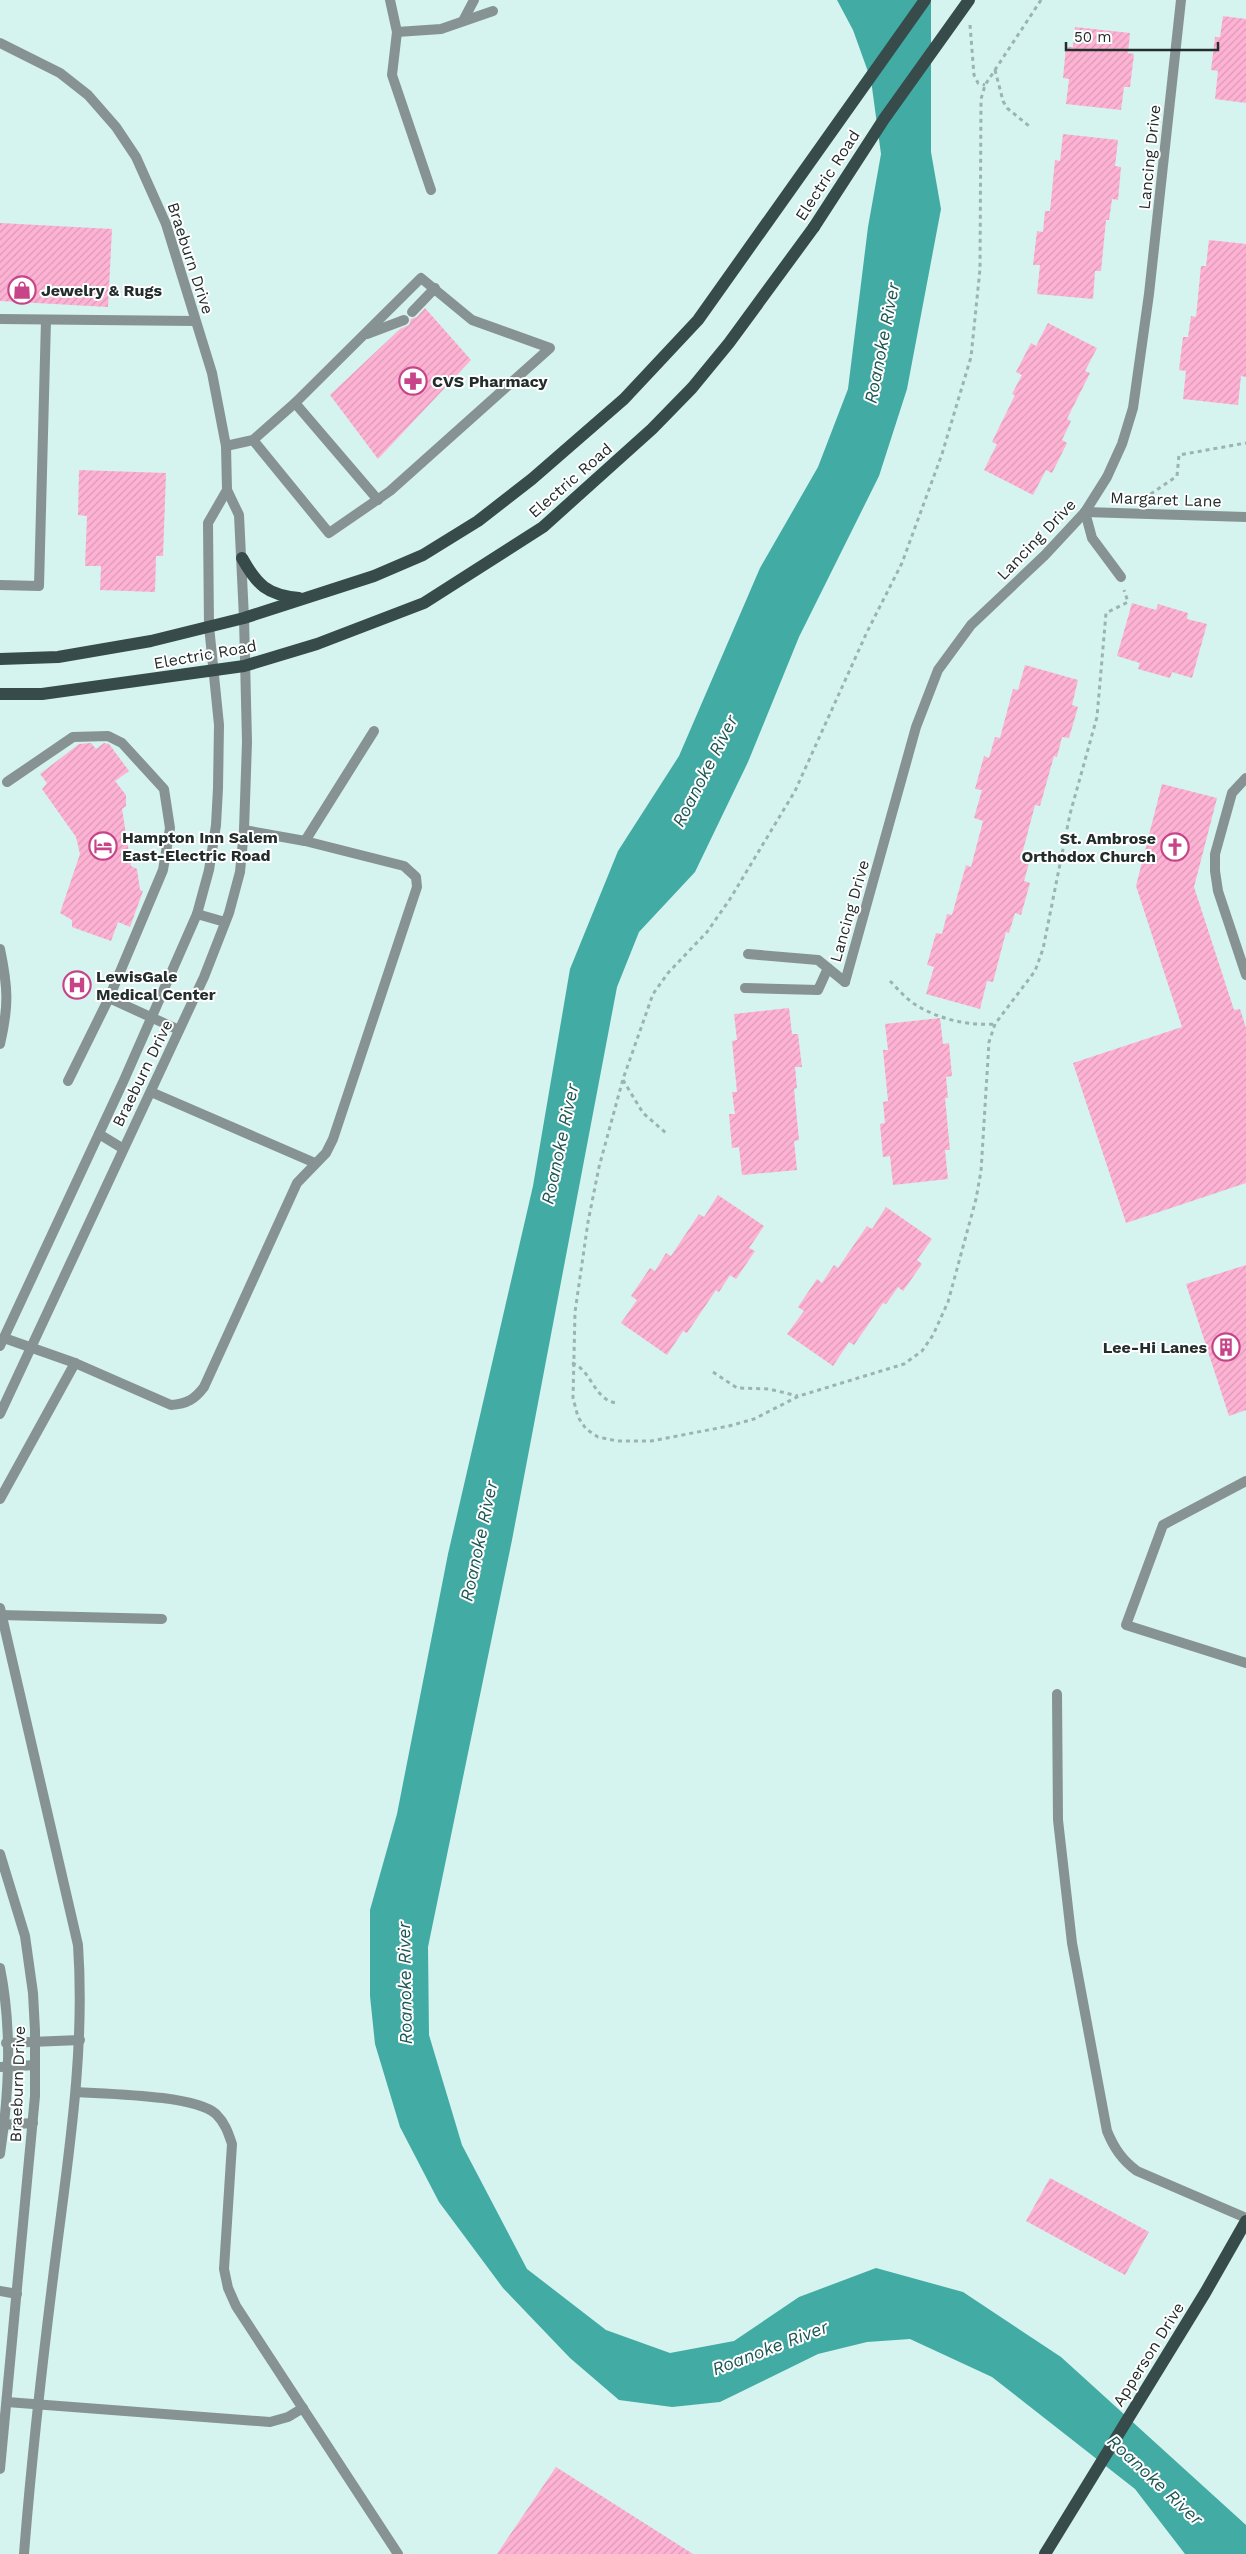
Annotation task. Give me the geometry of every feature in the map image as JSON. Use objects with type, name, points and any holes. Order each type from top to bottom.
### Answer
[{"type":"main road","name":"Electric Road","points":[[0,659],[58,657],[151,641],[244,618],[374,576],[423,555],[478,520],[532,479],[624,399],[698,320],[924,0]]},
{"type":"main road","name":"Electric Road","points":[[0,694],[42,694],[244,666],[317,644],[424,603],[543,527],[652,429],[692,388],[729,343],[814,227],[884,119],[969,0]]},
{"type":"main road","points":[[242,558],[252,576],[270,592],[283,596],[304,598]]},
{"type":"main road","name":"Apperson Drive","points":[[1045,2554],[1160,2367],[1246,2219]]},
{"type":"street","points":[[390,0],[397,32],[392,74],[431,190]]},
{"type":"street","points":[[464,19],[474,0]]},
{"type":"street","name":"Lancing Drive","points":[[828,968],[845,982],[916,726],[938,670],[971,625],[1045,555],[1085,512],[1107,477],[1122,444],[1133,408],[1149,294],[1181,0]]},
{"type":"street","points":[[397,32],[441,29],[464,19],[493,11]]},
{"type":"street","name":"Braeburn Drive","points":[[0,43],[60,73],[88,95],[116,127],[136,157],[166,224],[212,373],[226,446],[227,490],[240,516],[247,742],[244,830],[240,872],[225,922],[204,978],[151,1092],[122,1148],[0,1414]]},
{"type":"street","points":[[226,446],[253,440],[295,403],[421,278],[472,320],[550,348],[378,500],[329,534],[253,440]]},
{"type":"street","points":[[412,312],[434,288]]},
{"type":"street","points":[[0,319],[195,321]]},
{"type":"street","points":[[0,585],[39,586],[46,320]]},
{"type":"street","points":[[364,336],[404,320]]},
{"type":"street","points":[[295,403],[378,500]]},
{"type":"street","name":"Braeburn Drive","points":[[2,1342],[153,1017],[197,914],[209,870],[216,816],[219,725],[212,671],[209,626],[208,523],[227,490]]},
{"type":"street","points":[[1085,512],[1092,538],[1121,577]]},
{"type":"street","name":"Margaret Lane","points":[[1085,512],[1246,517]]},
{"type":"street","points":[[305,841],[374,731]]},
{"type":"street","points":[[7,782],[73,737],[108,736],[122,743],[164,789],[170,828],[164,870],[108,998],[68,1081]]},
{"type":"street","points":[[1246,778],[1232,793],[1216,854],[1215,871],[1218,891],[1246,975]]},
{"type":"street","points":[[2,1342],[31,1348],[75,1364],[171,1405],[184,1404],[197,1397],[204,1387],[297,1183],[326,1152],[333,1139],[417,887],[416,877],[404,866],[305,841],[244,830]]},
{"type":"street","points":[[197,914],[225,922]]},
{"type":"street","points":[[0,949],[6,976],[8,1012],[0,1044]]},
{"type":"street","points":[[745,988],[818,990],[828,968],[818,960],[748,954]]},
{"type":"street","points":[[108,998],[179,1030]]},
{"type":"street","points":[[151,1092],[315,1163]]},
{"type":"street","points":[[99,1134],[122,1148]]},
{"type":"street","points":[[0,1499],[75,1364]]},
{"type":"street","points":[[1246,1481],[1163,1525],[1126,1625],[1246,1663]]},
{"type":"street","points":[[24,2554],[39,2404],[76,2092],[80,2040],[78,1945],[1,1612],[162,1619]]},
{"type":"street","points":[[1057,1694],[1058,1820],[1072,1943],[1107,2131],[1114,2148],[1125,2162],[1136,2171],[1246,2219]]},
{"type":"street","name":"Braeburn Drive","points":[[0,1854],[25,1936],[33,1993],[35,2042],[32,2122],[0,2469]]},
{"type":"street","name":"Braeburn Drive","points":[[0,1968],[6,2012],[0,2154]]},
{"type":"street","points":[[6,2043],[80,2040]]},
{"type":"street","points":[[3,2067],[35,2066]]},
{"type":"street","points":[[76,2092],[155,2098],[201,2106],[214,2113],[226,2127],[232,2144],[224,2269],[228,2288],[236,2306],[398,2554]]},
{"type":"street","points":[[1,2124],[32,2122]]},
{"type":"street","points":[[0,2291],[17,2294]]},
{"type":"street","points":[[7,2402],[270,2422],[288,2417],[303,2408]]},
{"type":"path","points":[[969,17],[972,34],[974,75],[978,83],[985,85]]},
{"type":"path","points":[[995,70],[1003,101],[1008,108],[1029,126]]},
{"type":"path","points":[[1147,514],[1149,495],[1177,476],[1179,455],[1246,443]]},
{"type":"path","points":[[890,981],[915,1004],[944,1018],[994,1024]]},
{"type":"path","points":[[623,1079],[643,1113],[666,1133]]},
{"type":"path","points":[[572,1363],[583,1370],[607,1401],[616,1402]]},
{"type":"path","points":[[713,1372],[737,1388],[769,1389],[799,1396]]},
{"type":"water","name":"Roanoke River","points":[[837,0],[931,0],[931,152],[941,209],[907,389],[879,476],[799,637],[748,762],[695,872],[639,932],[617,987],[512,1540],[428,1947],[429,2035],[462,2145],[527,2269],[606,2330],[670,2353],[734,2341],[799,2297],[876,2268],[963,2292],[1061,2357],[1246,2525],[1246,2554],[1185,2554],[1135,2489],[992,2377],[910,2339],[867,2342],[818,2354],[720,2402],[672,2407],[619,2400],[570,2358],[503,2288],[439,2202],[400,2127],[375,2044],[370,1996],[370,1910],[397,1814],[448,1554],[533,1186],[570,969],[618,851],[679,756],[760,568],[818,467],[848,389],[868,227],[881,154],[871,80],[853,30]]},
{"type":"building","points":[[1223,16],[1246,19],[1246,103],[1215,99],[1218,71],[1211,70],[1215,37],[1220,37]]},
{"type":"building","points":[[1075,27],[1130,33],[1128,53],[1134,54],[1130,87],[1124,87],[1121,110],[1066,104],[1069,79],[1063,78],[1066,47],[1073,47]]},
{"type":"building","points":[[1063,134],[1118,140],[1115,166],[1121,167],[1118,200],[1112,199],[1109,220],[1106,220],[1101,271],[1095,271],[1093,299],[1037,294],[1040,265],[1033,265],[1037,231],[1043,232],[1045,211],[1050,211],[1055,160],[1060,161]]},
{"type":"building","points":[[0,223],[112,229],[108,307],[0,301]]},
{"type":"building","points":[[1209,240],[1246,244],[1246,377],[1241,376],[1238,405],[1183,399],[1186,371],[1179,370],[1183,337],[1188,337],[1191,316],[1196,317],[1201,266],[1206,266]]},
{"type":"building","name":"CVS Pharmacy","points":[[425,308],[471,360],[378,459],[330,395],[400,329],[409,325],[411,319],[417,317]]},
{"type":"building","points":[[1048,323],[1097,348],[1085,371],[1090,373],[1067,419],[1071,421],[1062,440],[1067,443],[1052,473],[1046,470],[1033,495],[984,470],[997,444],[992,442],[1015,395],[1012,394],[1022,375],[1016,372],[1031,343],[1036,346]]},
{"type":"building","points":[[79,470],[166,473],[163,556],[156,556],[155,592],[100,590],[101,566],[85,566],[87,516],[78,515]]},
{"type":"building","points":[[1132,603],[1156,610],[1158,604],[1188,613],[1187,619],[1207,624],[1192,678],[1172,672],[1170,678],[1138,669],[1140,663],[1117,656]]},
{"type":"building","points":[[1025,665],[1078,680],[1072,705],[1078,707],[1069,738],[1062,737],[1057,757],[1054,756],[1040,806],[1035,805],[1022,854],[1031,856],[1024,881],[1030,883],[1021,915],[1015,913],[1009,933],[1006,932],[993,982],[987,981],[980,1009],[926,994],[934,967],[927,965],[936,933],[942,934],[947,914],[952,915],[966,865],[971,867],[983,821],[974,818],[982,790],[975,789],[984,756],[989,758],[995,737],[1000,738],[1013,689],[1018,690]]},
{"type":"building","name":"Hampton Inn Salem East-Electric Road","points":[[91,743],[96,749],[104,743],[109,744],[129,771],[115,781],[126,795],[126,806],[122,809],[131,866],[137,869],[140,890],[143,891],[130,927],[118,922],[111,941],[72,927],[72,920],[60,913],[80,854],[76,837],[42,789],[47,783],[40,774],[79,744]]},
{"type":"building","points":[[1162,784],[1217,798],[1194,887],[1234,1010],[1240,1009],[1246,1028],[1246,1183],[1126,1223],[1073,1063],[1182,1027],[1136,886]]},
{"type":"building","points":[[789,1008],[792,1034],[798,1034],[802,1067],[795,1067],[797,1088],[794,1089],[799,1140],[794,1141],[797,1170],[742,1175],[739,1147],[732,1148],[729,1114],[735,1114],[732,1092],[737,1092],[732,1041],[737,1040],[734,1014]]},
{"type":"building","points":[[940,1018],[943,1044],[949,1043],[952,1076],[946,1077],[948,1098],[945,1098],[950,1150],[945,1150],[948,1179],[893,1185],[890,1156],[883,1157],[880,1124],[885,1123],[883,1102],[888,1101],[883,1050],[888,1050],[885,1024]]},
{"type":"building","points":[[718,1195],[764,1226],[749,1248],[755,1251],[736,1279],[730,1275],[719,1292],[716,1290],[687,1333],[683,1331],[667,1355],[621,1323],[637,1300],[631,1296],[650,1268],[655,1271],[666,1253],[671,1256],[699,1214],[704,1217]]},
{"type":"building","points":[[886,1207],[932,1239],[917,1260],[922,1264],[903,1291],[898,1287],[886,1304],[883,1303],[854,1345],[849,1342],[833,1366],[787,1334],[804,1311],[798,1307],[817,1279],[822,1283],[834,1265],[838,1268],[867,1226],[872,1229]]},
{"type":"building","name":"Lee-Hi Lanes","points":[[1246,1265],[1246,1410],[1229,1416],[1186,1284]]},
{"type":"building","points":[[1050,2178],[1149,2232],[1125,2275],[1026,2221]]},
{"type":"building","points":[[556,2467],[693,2554],[497,2554]]},
{"type":"place","name":"Jewelry & Rugs","points":[[22,290]]},
{"type":"place","name":"CVS Pharmacy","points":[[413,381]]},
{"type":"place","name":"Hampton Inn Salem East-Electric Road","points":[[103,846]]},
{"type":"place","name":"St. Ambrose Orthodox Church","points":[[1175,847]]},
{"type":"place","name":"LewisGale Medical Center","points":[[77,985]]},
{"type":"place","name":"Lee-Hi Lanes","points":[[1226,1347]]}]
